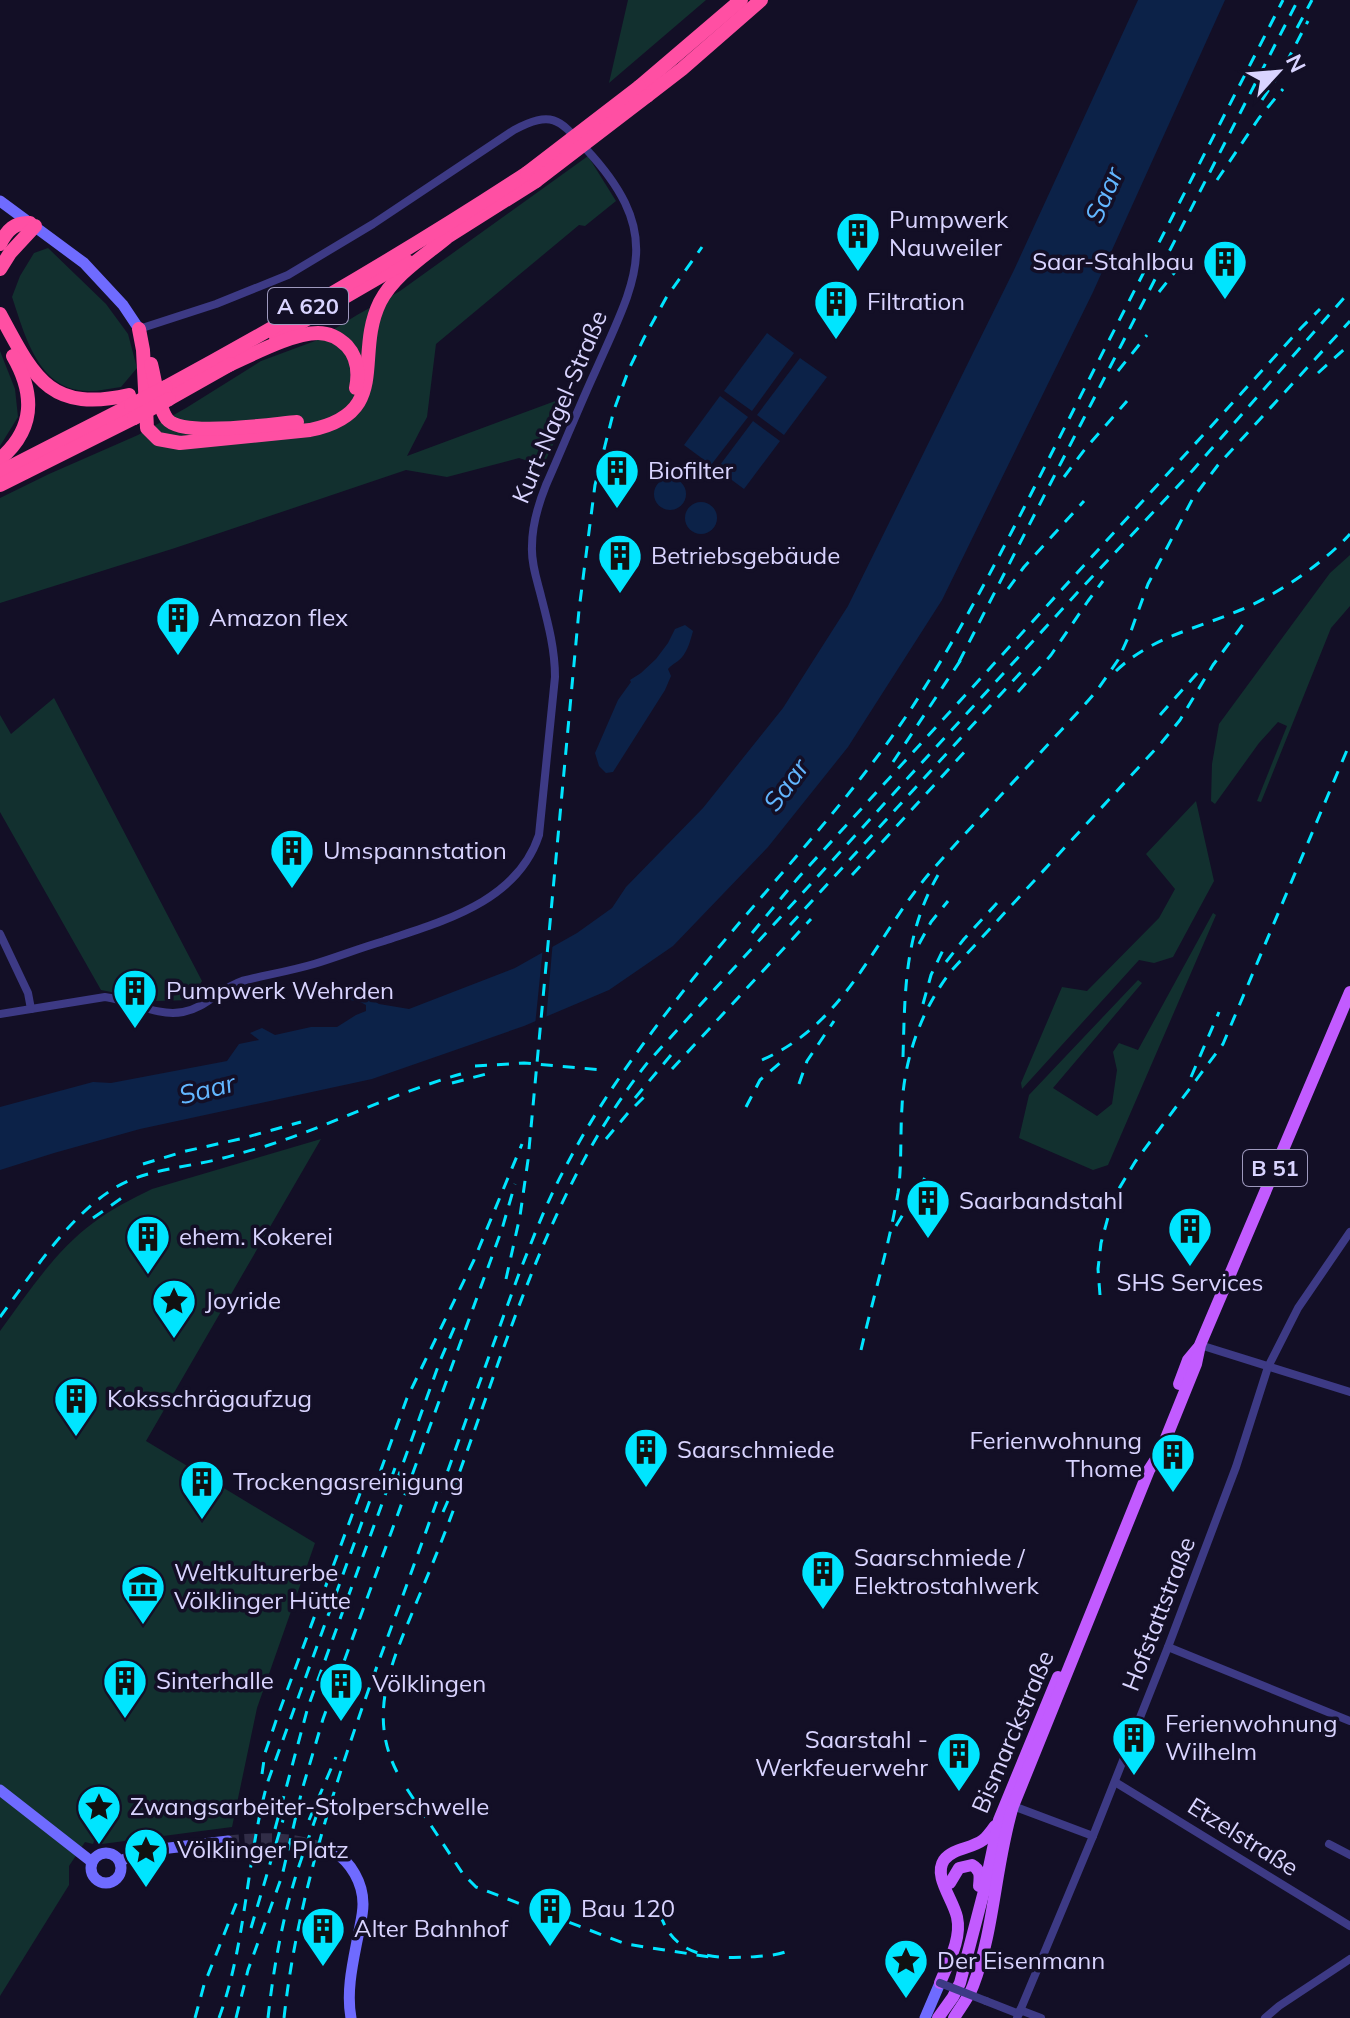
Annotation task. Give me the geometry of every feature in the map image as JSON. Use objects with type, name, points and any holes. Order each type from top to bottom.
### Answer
[{"type":"highway","name":"A 620","points":[[0,472],[131,406],[222,368],[446,238],[643,92],[741,0]]},
{"type":"highway","name":"A 620","points":[[643,92],[682,69],[761,0]]},
{"type":"highway","name":"A 620","points":[[167,390],[192,372],[478,205],[532,177]]},
{"type":"highway","points":[[0,244],[18,223],[32,225]]},
{"type":"highway","points":[[0,269],[32,225]]},
{"type":"highway","points":[[139,329],[147,428],[158,439],[180,443],[202,442],[328,426],[351,413],[359,404],[368,370],[370,333],[382,299],[406,270],[446,238]]},
{"type":"highway","points":[[0,314],[30,366],[43,382],[57,392],[91,401],[110,399],[131,406],[167,390]]},
{"type":"highway","points":[[139,329],[166,418],[182,428],[211,429],[325,418],[346,406],[357,386],[355,359],[348,348],[337,338],[317,333],[288,340],[222,368]]},
{"type":"highway","points":[[0,331],[22,372],[28,391],[29,410],[16,441],[0,459]]},
{"type":"highway","name":"A 620","points":[[0,485],[131,406]]},
{"type":"main road","points":[[0,201],[84,263],[123,305],[139,329]]},
{"type":"main road","name":"Bismarckstraße","points":[[993,1857],[1149,1470],[1160,1453],[1196,1364],[1200,1345],[1350,992]]},
{"type":"main road","name":"Bismarckstraße","points":[[993,1857],[999,1820],[1051,1692],[1088,1621]]},
{"type":"main road","points":[[0,1790],[92,1862]]},
{"type":"main road","points":[[950,1890],[941,1880],[942,1862],[951,1854],[984,1839],[999,1820]]},
{"type":"main road","points":[[120,1861],[144,1851],[228,1841]]},
{"type":"main road","points":[[333,1851],[345,1860],[355,1875],[363,1900],[351,1975],[351,2018]]},
{"type":"main road","points":[[113,1854],[120,1861],[119,1877],[114,1882],[100,1883],[94,1878],[92,1862],[97,1856],[113,1854]]},
{"type":"main road","points":[[925,2018],[958,1935],[958,1920],[950,1890],[950,1866],[962,1859],[993,1857]]},
{"type":"main road","name":"B 51","points":[[938,2018],[960,1983],[993,1857]]},
{"type":"main road","name":"B 51","points":[[954,2018],[972,1989],[990,1924],[993,1857]]},
{"type":"main road","points":[[950,1890],[959,1868],[972,1865],[978,1868],[976,1923]]},
{"type":"street","name":"Kurt-Nagel-Straße","points":[[31,1009],[105,997],[155,1011],[184,1012],[202,1005],[239,982],[313,964],[451,919],[501,890],[525,864],[539,835],[555,665],[555,653],[534,569],[532,530],[546,485],[633,282],[636,240],[632,219],[611,180],[568,129],[560,122],[549,119],[532,121],[288,275],[216,304],[139,329]]},
{"type":"street","points":[[0,934],[28,993],[31,1009],[0,1014]]},
{"type":"street","name":"Hofstattstraße","points":[[1019,2014],[1168,1647],[1236,1467],[1268,1367],[1298,1308],[1347,1242],[1350,1232]]},
{"type":"street","points":[[1200,1345],[1350,1392]]},
{"type":"street","points":[[1168,1647],[1350,1721]]},
{"type":"street","name":"Etzelstraße","points":[[1115,1782],[1350,1926]]},
{"type":"street","points":[[1013,1806],[1093,1836]]},
{"type":"street","points":[[1329,1844],[1350,1855]]},
{"type":"street","points":[[1265,2018],[1350,1959]]},
{"type":"street","points":[[940,1983],[1019,2014],[1041,2018]]},
{"type":"green space","points":[[628,0],[706,0],[609,83]]},
{"type":"green space","points":[[588,156],[616,201],[585,226],[579,225],[436,344],[427,417],[407,456],[577,393],[543,466],[519,458],[447,477],[406,470],[0,603],[0,498],[138,435],[261,361],[315,341],[400,291]]},
{"type":"green space","points":[[48,248],[106,304],[128,334],[137,368],[121,387],[89,391],[64,385],[42,367],[34,354],[12,297],[34,253]]},
{"type":"green space","points":[[0,351],[15,389],[18,417],[0,446]]},
{"type":"green space","points":[[1350,555],[1350,606],[1331,628],[1261,802],[1257,801],[1287,726],[1278,722],[1215,804],[1211,801],[1212,764],[1219,724],[1330,573]]},
{"type":"green space","points":[[54,698],[202,981],[190,1000],[157,1001],[101,990],[0,812],[0,715],[11,734]]},
{"type":"green space","points":[[1196,801],[1214,881],[1173,957],[1154,963],[1139,960],[1022,1089],[1021,1083],[1062,987],[1087,991],[1159,918],[1175,889],[1146,854]]},
{"type":"green space","points":[[1213,913],[1216,915],[1108,1165],[1093,1170],[1019,1138],[1029,1095],[1138,980],[1142,983],[1053,1088],[1097,1116],[1112,1104],[1117,1070],[1113,1052],[1119,1043],[1138,1050]]},
{"type":"green space","name":"Weltkulturerbe Völklinger Hütte","points":[[321,1139],[146,1441],[315,1543],[257,1708],[232,1827],[102,1844],[85,1842],[69,1866],[69,1885],[0,1996],[0,1331],[66,1246],[114,1209],[152,1189]]},
{"type":"water","name":"Saar","points":[[1138,0],[1225,0],[1093,292],[942,600],[848,747],[768,847],[673,946],[609,990],[524,1026],[372,1079],[140,1129],[0,1170],[0,1107],[93,1082],[111,1083],[227,1061],[239,1044],[259,1040],[250,1033],[262,1028],[275,1035],[311,1027],[337,1027],[366,1011],[366,1005],[356,1001],[323,1002],[321,997],[343,991],[359,992],[379,1004],[409,1009],[515,968],[577,933],[612,908],[626,887],[703,808],[783,708],[848,606],[1014,270]]},
{"type":"water","points":[[767,333],[794,353],[752,411],[724,391]]},
{"type":"water","points":[[800,358],[827,377],[784,435],[757,415]]},
{"type":"water","points":[[720,396],[748,417],[711,465],[684,445]]},
{"type":"water","points":[[753,421],[780,441],[744,489],[717,469]]},
{"type":"water","points":[[670,478],[682,482],[686,494],[682,506],[670,510],[658,506],[654,494],[658,482]]},
{"type":"water","points":[[701,502],[712,507],[717,518],[712,529],[701,534],[690,529],[685,518],[690,507]]},
{"type":"water","points":[[685,625],[693,631],[686,651],[668,669],[671,676],[665,690],[613,772],[606,773],[599,766],[595,753],[618,700],[630,680],[656,659],[675,629]]},
{"type":"pier","points":[[553,940],[546,1021],[535,1026],[543,947]]},
{"type":"tunnel","points":[[228,1841],[281,1839],[333,1851]]},
{"type":"railway","points":[[284,2018],[301,1914],[345,1759],[520,1271],[558,1180],[604,1100],[649,1036],[710,958],[857,783],[911,709],[1015,526],[1283,0]]},
{"type":"railway","points":[[959,662],[1298,0]]},
{"type":"railway","points":[[1297,28],[1312,0]]},
{"type":"railway","points":[[1262,100],[1308,21]]},
{"type":"railway","points":[[1217,180],[1259,118],[1283,89]]},
{"type":"railway","points":[[506,1279],[528,1160],[579,610],[595,485],[614,410],[629,369],[666,298],[702,247]]},
{"type":"railway","points":[[1159,292],[1182,263]]},
{"type":"railway","points":[[443,1512],[534,1266],[558,1212],[584,1160],[648,1062],[1193,470],[1350,291]]},
{"type":"railway","points":[[752,933],[798,878],[1320,309]]},
{"type":"railway","points":[[762,1060],[818,1023],[839,1000],[934,868],[1098,689],[1118,660],[1148,584],[1193,498],[1218,465],[1350,321]]},
{"type":"railway","points":[[1118,371],[1147,335]]},
{"type":"railway","points":[[1318,373],[1350,344]]},
{"type":"railway","points":[[1064,477],[1127,401]]},
{"type":"railway","points":[[1008,589],[1084,501]]},
{"type":"railway","points":[[1116,671],[1158,642],[1252,605],[1283,588],[1326,557],[1350,534]]},
{"type":"railway","points":[[1018,692],[1051,655],[1103,581]]},
{"type":"railway","points":[[861,1350],[898,1193],[906,1070],[916,1034],[932,1001],[952,970],[1162,742],[1244,623]]},
{"type":"railway","points":[[893,762],[966,652]]},
{"type":"railway","points":[[1160,715],[1201,669]]},
{"type":"railway","points":[[790,925],[1022,671]]},
{"type":"railway","points":[[1100,1295],[1098,1269],[1101,1243],[1117,1192],[1135,1162],[1223,1044],[1350,743]]},
{"type":"railway","points":[[852,875],[968,748]]},
{"type":"railway","points":[[903,1057],[908,964],[918,919],[938,875]]},
{"type":"railway","points":[[919,944],[948,901]]},
{"type":"railway","points":[[946,962],[997,903]]},
{"type":"railway","points":[[672,1069],[811,919]]},
{"type":"railway","points":[[923,1004],[931,975],[945,946]]},
{"type":"railway","points":[[1191,1077],[1219,1012]]},
{"type":"railway","points":[[799,1084],[807,1061],[834,1021]]},
{"type":"railway","points":[[635,1098],[676,1049]]},
{"type":"railway","points":[[746,1107],[760,1080],[787,1057]]},
{"type":"railway","points":[[475,1066],[524,1063],[603,1070]]},
{"type":"railway","points":[[452,1083],[490,1073]]},
{"type":"railway","points":[[0,1317],[65,1231],[96,1201],[123,1183],[266,1146],[461,1074]]},
{"type":"railway","points":[[606,1139],[647,1094]]},
{"type":"railway","points":[[143,1164],[301,1122]]},
{"type":"railway","points":[[219,2018],[241,1930],[268,1781],[407,1398],[474,1260],[522,1144]]},
{"type":"railway","points":[[896,1226],[926,1176]]},
{"type":"railway","points":[[236,2018],[248,1970],[282,1876],[323,1719],[502,1229],[515,1184]]},
{"type":"railway","points":[[93,1218],[129,1193]]},
{"type":"railway","points":[[396,1483],[455,1326]]},
{"type":"railway","points":[[275,1829],[308,1707],[395,1468]]},
{"type":"railway","points":[[262,1774],[265,1753],[278,1715],[365,1480]]},
{"type":"railway","points":[[397,1772],[384,1728],[387,1685],[392,1664],[456,1503]]},
{"type":"railway","points":[[309,1820],[336,1757]]},
{"type":"railway","points":[[407,1789],[463,1874],[476,1887],[626,1944],[710,1957]]},
{"type":"railway","points":[[268,2018],[285,1915],[318,1811]]},
{"type":"railway","points":[[251,1928],[283,1820]]},
{"type":"railway","points":[[195,2018],[204,1985],[240,1894]]},
{"type":"railway","points":[[660,1914],[674,1939],[695,1952],[735,1957],[776,1954],[792,1949]]},
{"type":"place","name":"Pumpwerk Nauweiler","points":[[858,273]]},
{"type":"place","name":"Saar-Stahlbau","points":[[1225,301]]},
{"type":"place","name":"Filtration","points":[[836,341]]},
{"type":"place","name":"Biofilter","points":[[617,510]]},
{"type":"place","name":"Betriebsgebäude","points":[[620,595]]},
{"type":"place","name":"Amazon flex","points":[[178,657]]},
{"type":"place","name":"Umspannstation","points":[[292,890]]},
{"type":"place","name":"Pumpwerk Wehrden","points":[[135,1030]]},
{"type":"place","name":"Saarbandstahl","points":[[928,1240]]},
{"type":"place","name":"SHS Services","points":[[1190,1268]]},
{"type":"place","name":"ehem. Kokerei","points":[[148,1276]]},
{"type":"place","name":"Joyride","points":[[174,1340]]},
{"type":"place","name":"Koksschrägaufzug","points":[[76,1438]]},
{"type":"place","name":"Saarschmiede","points":[[646,1489]]},
{"type":"place","name":"Ferienwohnung Thome","points":[[1173,1494]]},
{"type":"place","name":"Trockengasreinigung","points":[[202,1521]]},
{"type":"place","name":"Saarschmiede / Elektrostahlwerk","points":[[823,1611]]},
{"type":"place","name":"Weltkulturerbe Völklinger Hütte","points":[[143,1626]]},
{"type":"place","name":"Sinterhalle","points":[[125,1720]]},
{"type":"place","name":"Völklingen","points":[[341,1723]]},
{"type":"place","name":"Ferienwohnung Wilhelm","points":[[1134,1777]]},
{"type":"place","name":"Saarstahl - Werkfeuerwehr","points":[[959,1793]]},
{"type":"place","name":"Zwangsarbeiter-Stolperschwelle","points":[[99,1846]]},
{"type":"place","name":"Völklinger Platz","points":[[146,1889]]},
{"type":"place","name":"Bau 120","points":[[550,1948]]},
{"type":"place","name":"Alter Bahnhof","points":[[323,1968]]},
{"type":"place","name":"Der Eisenmann","points":[[906,2000]]}]
